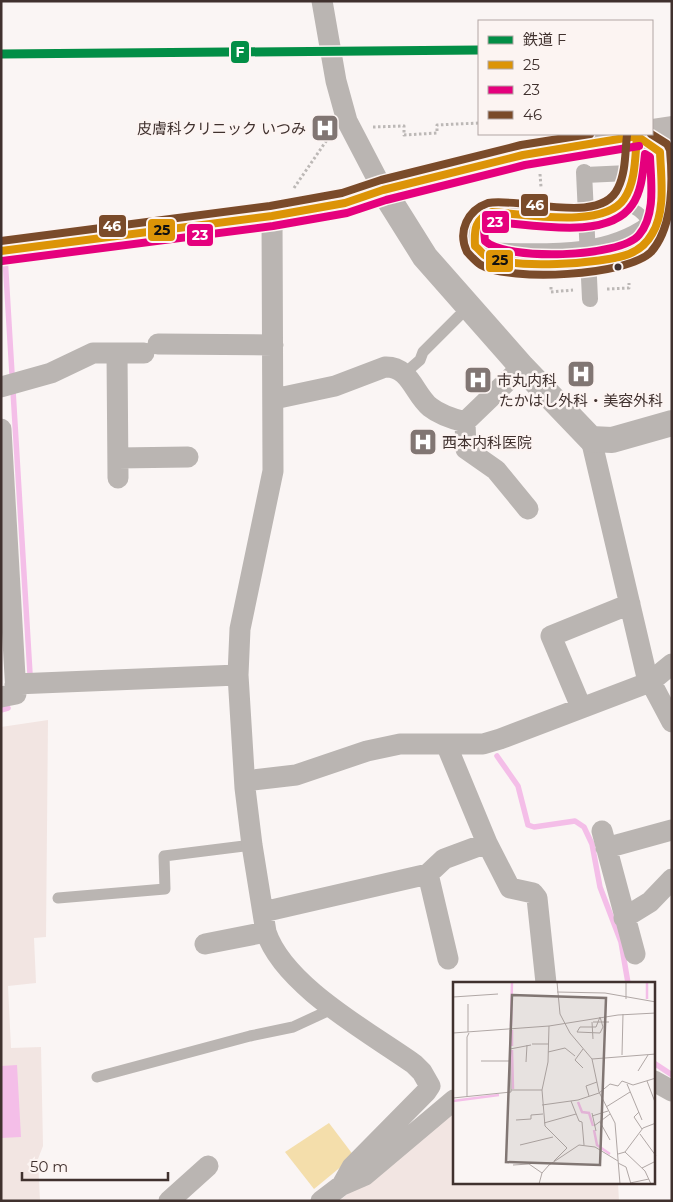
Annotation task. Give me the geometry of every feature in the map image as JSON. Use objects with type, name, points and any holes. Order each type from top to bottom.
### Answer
[{"type":"main road","points":[[653,133],[672,130]]},
{"type":"main road","points":[[7,251],[272,216],[345,203],[383,190],[523,155],[639,135]]},
{"type":"street","points":[[322,1],[336,81],[347,121],[383,190],[425,257],[522,367],[591,439],[650,682],[672,722]]},
{"type":"street","points":[[645,135],[646,172]]},
{"type":"street","points":[[645,135],[630,188],[619,206],[602,215],[588,218],[492,212],[483,216],[476,224],[473,239],[476,248],[486,258],[510,264],[612,259],[633,252],[648,230],[658,222],[661,210],[660,152],[646,135]]},
{"type":"street","points":[[590,294],[584,173],[672,171]]},
{"type":"street","points":[[272,216],[273,471],[240,629],[238,675],[245,781],[252,846],[265,922],[271,944],[285,964],[332,1009],[414,1064],[422,1072],[430,1086],[352,1167],[342,1185]]},
{"type":"street","points":[[10,384],[52,373],[93,353],[117,353],[151,348],[273,345]]},
{"type":"street","points":[[117,353],[118,468],[188,457]]},
{"type":"street","points":[[274,399],[336,386],[385,367],[392,367],[405,373],[429,406],[448,418],[466,422]]},
{"type":"street","points":[[522,367],[466,422],[466,449],[496,470],[528,509]]},
{"type":"street","points":[[591,439],[612,440],[672,423]]},
{"type":"street","points":[[1,429],[8,690],[238,675]]},
{"type":"street","points":[[581,708],[551,636],[630,604]]},
{"type":"street","points":[[245,781],[296,775],[367,752],[400,744],[483,744],[650,682],[672,664]]},
{"type":"street","points":[[446,744],[487,843],[510,888],[532,893],[537,898],[546,982]]},
{"type":"street","points":[[635,954],[604,839],[672,830]]},
{"type":"street","points":[[205,944],[265,922],[428,874],[444,858],[487,843]]},
{"type":"street","points":[[428,874],[448,959]]},
{"type":"street","points":[[624,918],[668,893]]},
{"type":"street","points":[[656,1082],[672,1091]]},
{"type":"street","points":[[321,1201],[342,1185],[365,1175],[453,1101]]},
{"type":"street","points":[[169,1201],[208,1166]]},
{"type":"lane","points":[[619,206],[636,209],[648,230]]},
{"type":"lane","points":[[405,373],[420,360],[423,352],[459,316]]},
{"type":"lane","points":[[58,898],[165,889],[164,856],[252,846]]},
{"type":"lane","points":[[97,1078],[250,1036],[293,1027],[332,1009]]},
{"type":"path","points":[[371,127],[404,126],[404,135],[438,134],[437,125],[478,123]]},
{"type":"path","points":[[293,189],[332,133]]},
{"type":"path","points":[[540,174],[541,187]]},
{"type":"path","points":[[590,294],[630,288],[629,283]]},
{"type":"path","points":[[551,287],[551,292]]},
{"type":"shaded area","points":[[48,720],[46,937],[34,938],[36,983],[8,986],[11,1048],[41,1047],[43,1146],[38,1159],[40,1201],[1,1201],[1,727]]},
{"type":"shaded area","points":[[17,1065],[21,1137],[1,1138],[1,1066]]},
{"type":"shaded area","points":[[453,1111],[453,1184],[618,1184],[619,1201],[339,1201]]},
{"type":"shaded area","points":[[329,1123],[354,1156],[314,1189],[285,1152]]},
{"type":"waterway","points":[[5,257],[30,674]]},
{"type":"waterway","points":[[1,710],[8,708]]},
{"type":"waterway","points":[[497,756],[518,786],[528,825],[534,827],[575,821],[584,827],[592,844],[600,887],[621,942],[628,982]]},
{"type":"waterway","points":[[656,1064],[672,1075]]},
{"type":"rail line","name":"F","points":[[1,54],[478,50]]},
{"type":"transit line","name":"46","points":[[1,241],[270,206],[342,193],[381,180],[521,145],[584,135]]},
{"type":"transit line","name":"46","points":[[627,135],[621,182],[609,199],[595,206],[578,208],[559,208],[503,202],[488,203],[475,211],[466,222],[463,236],[467,252],[481,265],[496,270],[516,274],[541,275],[568,274],[618,267],[638,260],[651,252],[664,230],[671,190],[670,150],[667,144],[653,135]]},
{"type":"transit line","name":"25","points":[[637,136],[660,152],[662,183],[661,205],[656,225],[650,237],[639,248],[629,254],[616,258],[579,263],[535,264],[498,260],[485,255],[475,246],[475,230],[477,225],[482,218],[492,212],[543,217],[582,217],[600,214],[614,208],[624,199],[631,185],[637,136]]},
{"type":"transit line","name":"25","points":[[1,251],[272,216],[345,203],[383,190],[523,155],[637,136]]},
{"type":"transit line","name":"23","points":[[2,261],[273,226],[347,213],[386,200],[525,165],[639,146]]},
{"type":"transit line","name":"23","points":[[645,154],[650,157],[650,208],[648,218],[639,235],[628,243],[587,252],[538,254],[515,252],[497,247],[485,241],[484,230],[494,222],[568,228],[588,227],[606,223],[621,216],[632,205],[638,194],[642,181],[645,154]]},
{"type":"place","name":"皮膚科クリニック いつみ","points":[[325,128]]},
{"type":"place","name":"たかはし外科・美容外科","points":[[581,374]]},
{"type":"place","name":"市丸内科","points":[[478,380]]},
{"type":"place","name":"西本内科医院","points":[[423,442]]}]
